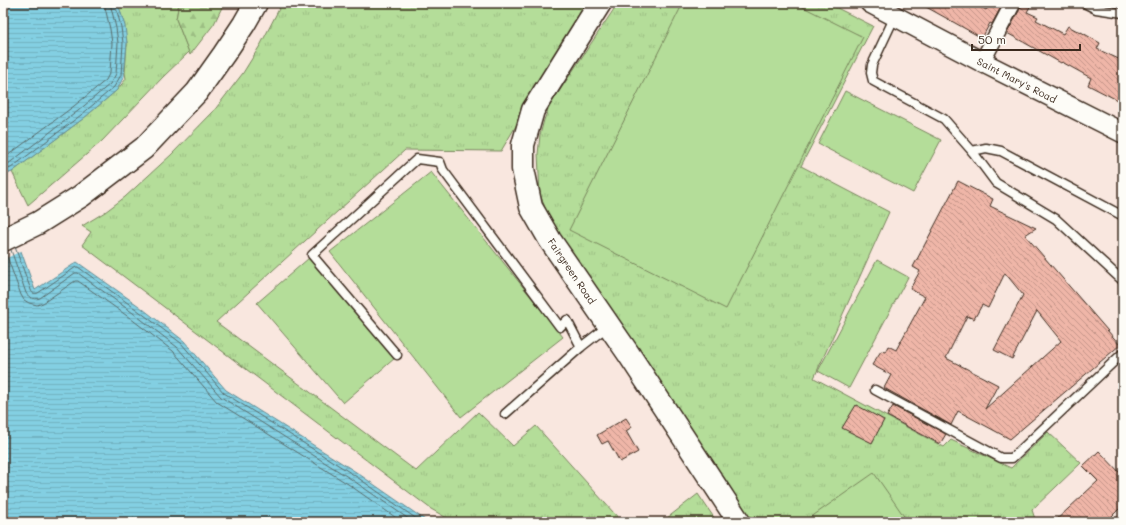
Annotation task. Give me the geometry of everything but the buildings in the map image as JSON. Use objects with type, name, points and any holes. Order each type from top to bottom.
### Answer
[{"type":"main road","points":[[3,240],[38,223],[81,196],[144,148],[197,92],[244,24],[256,3]]},
{"type":"main road","name":"Fairgreen Road","points":[[600,3],[533,110],[523,144],[523,169],[531,206],[550,240],[628,353],[739,522]]},
{"type":"street","name":"Saint Mary's Road","points":[[870,3],[892,10],[982,62],[1123,133]]},
{"type":"street","points":[[982,62],[1013,3]]},
{"type":"lane","points":[[1084,3],[1096,9],[1123,14]]},
{"type":"lane","points":[[892,10],[872,65],[871,72],[873,81],[944,119],[972,151],[996,183],[1056,219],[1123,281]]},
{"type":"lane","points":[[972,151],[986,148],[1001,151],[1123,216]]},
{"type":"lane","points":[[397,355],[312,255],[417,159],[440,162],[443,170],[560,327],[567,320],[581,347]]},
{"type":"lane","points":[[505,414],[581,347],[609,325]]},
{"type":"lane","points":[[875,390],[1001,458],[1012,458],[1123,353]]},
{"type":"green space","points":[[118,3],[179,3],[176,19],[189,52],[102,141],[28,205],[12,172],[84,118],[117,90],[126,79],[127,43]]},
{"type":"green space","points":[[179,3],[224,3],[214,24],[190,55],[176,19]]},
{"type":"green space","points":[[282,3],[589,3],[501,151],[405,150],[216,322],[416,471],[478,412],[513,446],[536,426],[622,522],[454,522],[431,509],[82,245],[91,232],[82,226],[105,212],[125,197],[171,155],[213,112],[243,73],[261,44]]},
{"type":"green space","points":[[618,3],[827,3],[873,26],[801,166],[889,212],[814,378],[944,447],[951,440],[1011,468],[1048,432],[1081,463],[1032,510],[1036,522],[752,522],[548,216],[540,194],[538,154],[540,135],[550,105]]},
{"type":"green space","points":[[683,3],[795,3],[863,37],[726,309],[569,230]]},
{"type":"green space","points":[[845,91],[941,140],[913,193],[818,144]]},
{"type":"green space","points":[[431,172],[563,337],[461,417],[330,252]]},
{"type":"green space","points":[[309,258],[395,358],[343,403],[257,303]]},
{"type":"green space","points":[[877,260],[908,277],[849,388],[818,371]]},
{"type":"green space","points":[[874,473],[908,522],[804,522]]},
{"type":"green space","points":[[698,494],[717,522],[662,522]]},
{"type":"water","points":[[3,3],[118,3],[125,26],[127,43],[124,76],[117,90],[84,118],[12,172],[3,176]]},
{"type":"water","points":[[3,201],[35,290],[77,262],[139,306],[184,341],[226,390],[356,472],[428,522],[3,522]]},
{"type":"pier","points":[[10,214],[23,250],[3,260],[3,218]]}]
